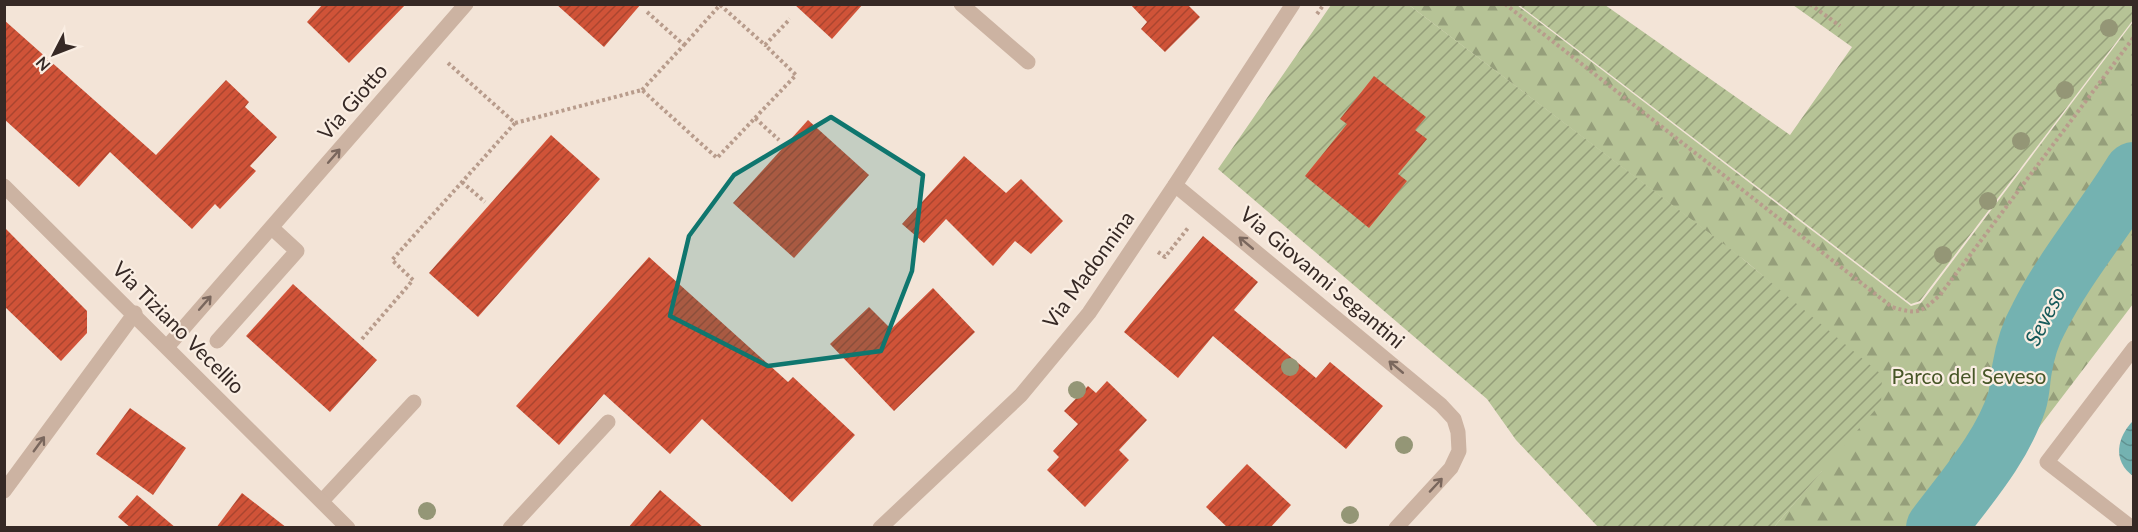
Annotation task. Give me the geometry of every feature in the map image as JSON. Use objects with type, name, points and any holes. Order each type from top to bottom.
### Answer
[{"type":"street","name":"Via Giotto","points":[[167,347],[466,4]]},
{"type":"street","points":[[961,4],[1028,62]]},
{"type":"street","name":"Via Madonnina","points":[[879,528],[1021,395],[1089,313],[1293,4]]},
{"type":"street","name":"Via Tiziano Vecellio","points":[[4,186],[348,528]]},
{"type":"street","name":"Via Giovanni Segantini","points":[[1175,186],[1441,405],[1454,419],[1458,432],[1459,451],[1451,468],[1396,528]]},
{"type":"street","points":[[218,341],[297,252],[272,228]]},
{"type":"street","points":[[4,491],[135,314]]},
{"type":"street","points":[[2132,528],[2047,462],[2133,348]]},
{"type":"street","points":[[322,501],[414,402]]},
{"type":"street","points":[[510,528],[608,422]]},
{"type":"path","points":[[1505,4],[1892,308],[1911,313],[1925,308],[1940,295],[2133,37]]},
{"type":"path","points":[[1810,4],[1840,26]]},
{"type":"path","points":[[362,339],[413,280],[392,260],[514,123],[642,90],[720,5],[796,75],[717,158],[642,90]]},
{"type":"path","points":[[647,12],[684,45]]},
{"type":"path","points":[[765,45],[790,19]]},
{"type":"path","points":[[430,46],[514,123]]},
{"type":"path","points":[[755,118],[779,140]]},
{"type":"path","points":[[462,182],[485,202]]},
{"type":"highlighted area","points":[[831,117],[923,175],[912,271],[881,351],[768,366],[670,316],[689,236],[734,175]]},
{"type":"green space","points":[[2133,4],[2133,20],[1920,301],[1911,304],[1519,5],[1605,5],[1790,135],[1852,47],[1793,5]]},
{"type":"green space","points":[[1331,5],[1409,5],[1737,254],[1882,375],[1881,403],[1774,527],[1598,527],[1516,440],[1487,399],[1218,169]]},
{"type":"green space","name":"Parco del Seveso","points":[[1409,5],[1517,5],[1911,306],[1921,303],[2133,22],[2133,304],[1963,527],[1774,527],[1822,471],[1787,297],[1748,263]]},
{"type":"water","points":[[2133,421],[2133,476],[2122,463],[2119,449],[2123,434]]},
{"type":"building","points":[[323,4],[406,4],[349,63],[307,22]]},
{"type":"building","points":[[556,4],[641,4],[604,47]]},
{"type":"building","points":[[794,4],[863,4],[832,39]]},
{"type":"building","points":[[1130,4],[1187,4],[1200,17],[1165,52],[1141,29],[1147,22]]},
{"type":"building","points":[[4,20],[156,155],[226,80],[249,102],[245,107],[277,137],[250,166],[256,171],[220,209],[215,204],[192,229],[110,152],[79,187],[4,119]]},
{"type":"building","points":[[1374,76],[1426,117],[1415,130],[1427,139],[1398,174],[1407,181],[1369,228],[1305,176],[1347,124],[1340,119]]},
{"type":"building","points":[[808,120],[869,175],[794,258],[733,203]]},
{"type":"building","points":[[551,135],[600,179],[478,317],[429,273]]},
{"type":"building","points":[[964,156],[1006,193],[1021,179],[1063,221],[1031,254],[1015,241],[993,266],[946,219],[924,243],[902,224]]},
{"type":"building","points":[[4,227],[87,311],[87,333],[61,361],[4,306]]},
{"type":"building","points":[[1203,236],[1258,282],[1234,310],[1316,378],[1330,362],[1383,406],[1346,449],[1213,336],[1178,378],[1124,332]]},
{"type":"building","points":[[649,257],[788,382],[793,377],[855,435],[792,502],[702,419],[670,454],[604,394],[559,445],[516,406]]},
{"type":"building","points":[[293,284],[377,360],[330,412],[246,336]]},
{"type":"building","points":[[933,288],[975,332],[894,411],[830,344],[869,307],[891,329]]},
{"type":"building","points":[[1107,381],[1147,420],[1119,450],[1129,460],[1085,507],[1047,470],[1059,457],[1053,451],[1078,424],[1064,411],[1088,386],[1096,393]]},
{"type":"building","points":[[130,408],[186,448],[153,495],[96,454]]},
{"type":"building","points":[[1247,464],[1291,505],[1270,528],[1228,528],[1206,507]]},
{"type":"building","points":[[660,490],[704,528],[628,528]]},
{"type":"building","points":[[242,493],[287,528],[216,528]]},
{"type":"building","points":[[137,495],[176,528],[131,528],[118,517]]},
{"type":"waterway","name":"Seveso","points":[[1936,528],[1982,468],[2002,435],[2017,401],[2030,336],[2049,299],[2134,172]]}]
